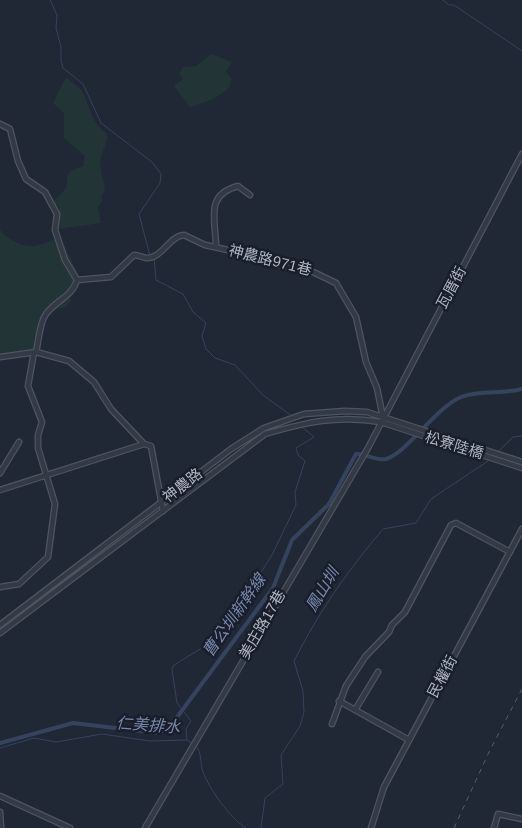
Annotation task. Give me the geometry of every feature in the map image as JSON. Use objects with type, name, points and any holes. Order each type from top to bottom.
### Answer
[{"type":"street","points":[[0,124],[10,129],[18,161],[26,179],[45,192],[57,214],[55,230],[65,260],[77,280],[71,292],[55,304],[44,317],[28,386],[42,422],[38,435],[38,448],[55,504],[48,557],[19,584],[0,587]]},
{"type":"street","name":"瓦厝街","points":[[382,420],[522,154]]},
{"type":"street","points":[[216,248],[214,203],[218,196],[238,186],[250,195]]},
{"type":"street","name":"神農路971巷","points":[[77,280],[111,277],[134,255],[151,256],[165,248],[180,235],[189,236],[199,243],[216,248],[242,253],[282,266],[311,271],[336,284],[356,317],[366,362],[377,388],[382,420]]},
{"type":"street","points":[[0,357],[35,352],[69,361],[94,382],[111,409],[144,444],[151,446],[163,511]]},
{"type":"street","name":"神農路","points":[[0,625],[231,449],[264,428],[304,414],[334,411],[367,412],[388,423]]},
{"type":"street","name":"神農路","points":[[0,633],[265,434],[306,422],[328,419],[382,420]]},
{"type":"street","name":"美庄路17巷","points":[[144,828],[368,448],[382,420]]},
{"type":"street","name":"松寮陸橋","points":[[388,423],[522,462]]},
{"type":"street","name":"松寮陸橋","points":[[388,423],[522,468]]},
{"type":"street","points":[[0,473],[19,442]]},
{"type":"street","points":[[0,490],[144,444]]},
{"type":"street","points":[[332,724],[339,700],[365,657],[389,632],[392,624],[405,612],[451,525],[456,523],[510,552]]},
{"type":"street","name":"民權街","points":[[371,828],[384,787],[522,529]]},
{"type":"street","points":[[355,710],[378,672]]},
{"type":"street","points":[[339,700],[409,740]]},
{"type":"street","points":[[0,796],[70,828]]},
{"type":"street","points":[[0,812],[2,828]]},
{"type":"street","points":[[494,828],[498,814],[522,819]]},
{"type":"shaded area","points":[[211,54],[232,62],[226,72],[231,78],[230,87],[214,99],[190,107],[174,86],[183,79],[179,74],[183,67],[196,66]]},
{"type":"shaded area","points":[[66,77],[82,91],[94,120],[107,134],[101,162],[105,190],[98,207],[101,223],[58,229],[59,207],[54,202],[67,187],[67,179],[70,172],[83,167],[85,156],[64,138],[64,113],[53,103]]},
{"type":"shaded area","points":[[0,230],[12,240],[28,246],[61,239],[81,280],[78,288],[68,296],[71,301],[65,308],[52,311],[48,316],[42,328],[37,348],[0,355]]},
{"type":"waterway","points":[[50,0],[57,15],[56,28],[61,47],[63,68],[83,84],[101,123],[152,162],[161,174],[160,183],[139,214],[150,256]]},
{"type":"waterway","points":[[443,0],[449,5],[454,5],[522,51]]},
{"type":"waterway","points":[[154,257],[156,280],[183,294],[193,312],[206,323],[202,336],[206,349],[215,358],[235,365],[263,395],[293,417]]},
{"type":"waterway","name":"曹公圳新幹線","points":[[0,743],[73,723],[158,733],[169,728],[273,588],[292,540],[329,504],[356,454],[386,459],[402,449],[441,411],[461,397],[476,393],[507,392],[522,389]]},
{"type":"waterway","points":[[187,740],[186,729],[191,721],[177,703],[172,669],[174,665],[210,643],[242,602],[272,555],[296,505],[295,492],[305,461],[298,455],[296,448],[314,437],[302,427]]},
{"type":"waterway","name":"鳳山圳","points":[[497,453],[513,437],[522,436]]},
{"type":"waterway","name":"鳳山圳","points":[[261,828],[265,798],[283,784],[281,755],[300,726],[304,712],[303,691],[294,661],[323,609],[383,529],[416,523],[431,499],[491,459]]},
{"type":"waterway","name":"仁美排水","points":[[0,748],[34,738],[56,742],[102,734],[150,741],[187,740],[193,744]]},
{"type":"waterway","name":"仁美排水","points":[[196,746],[199,751],[203,772],[210,787],[227,811],[246,828]]},
{"type":"railway","points":[[454,828],[489,752],[522,689]]}]
